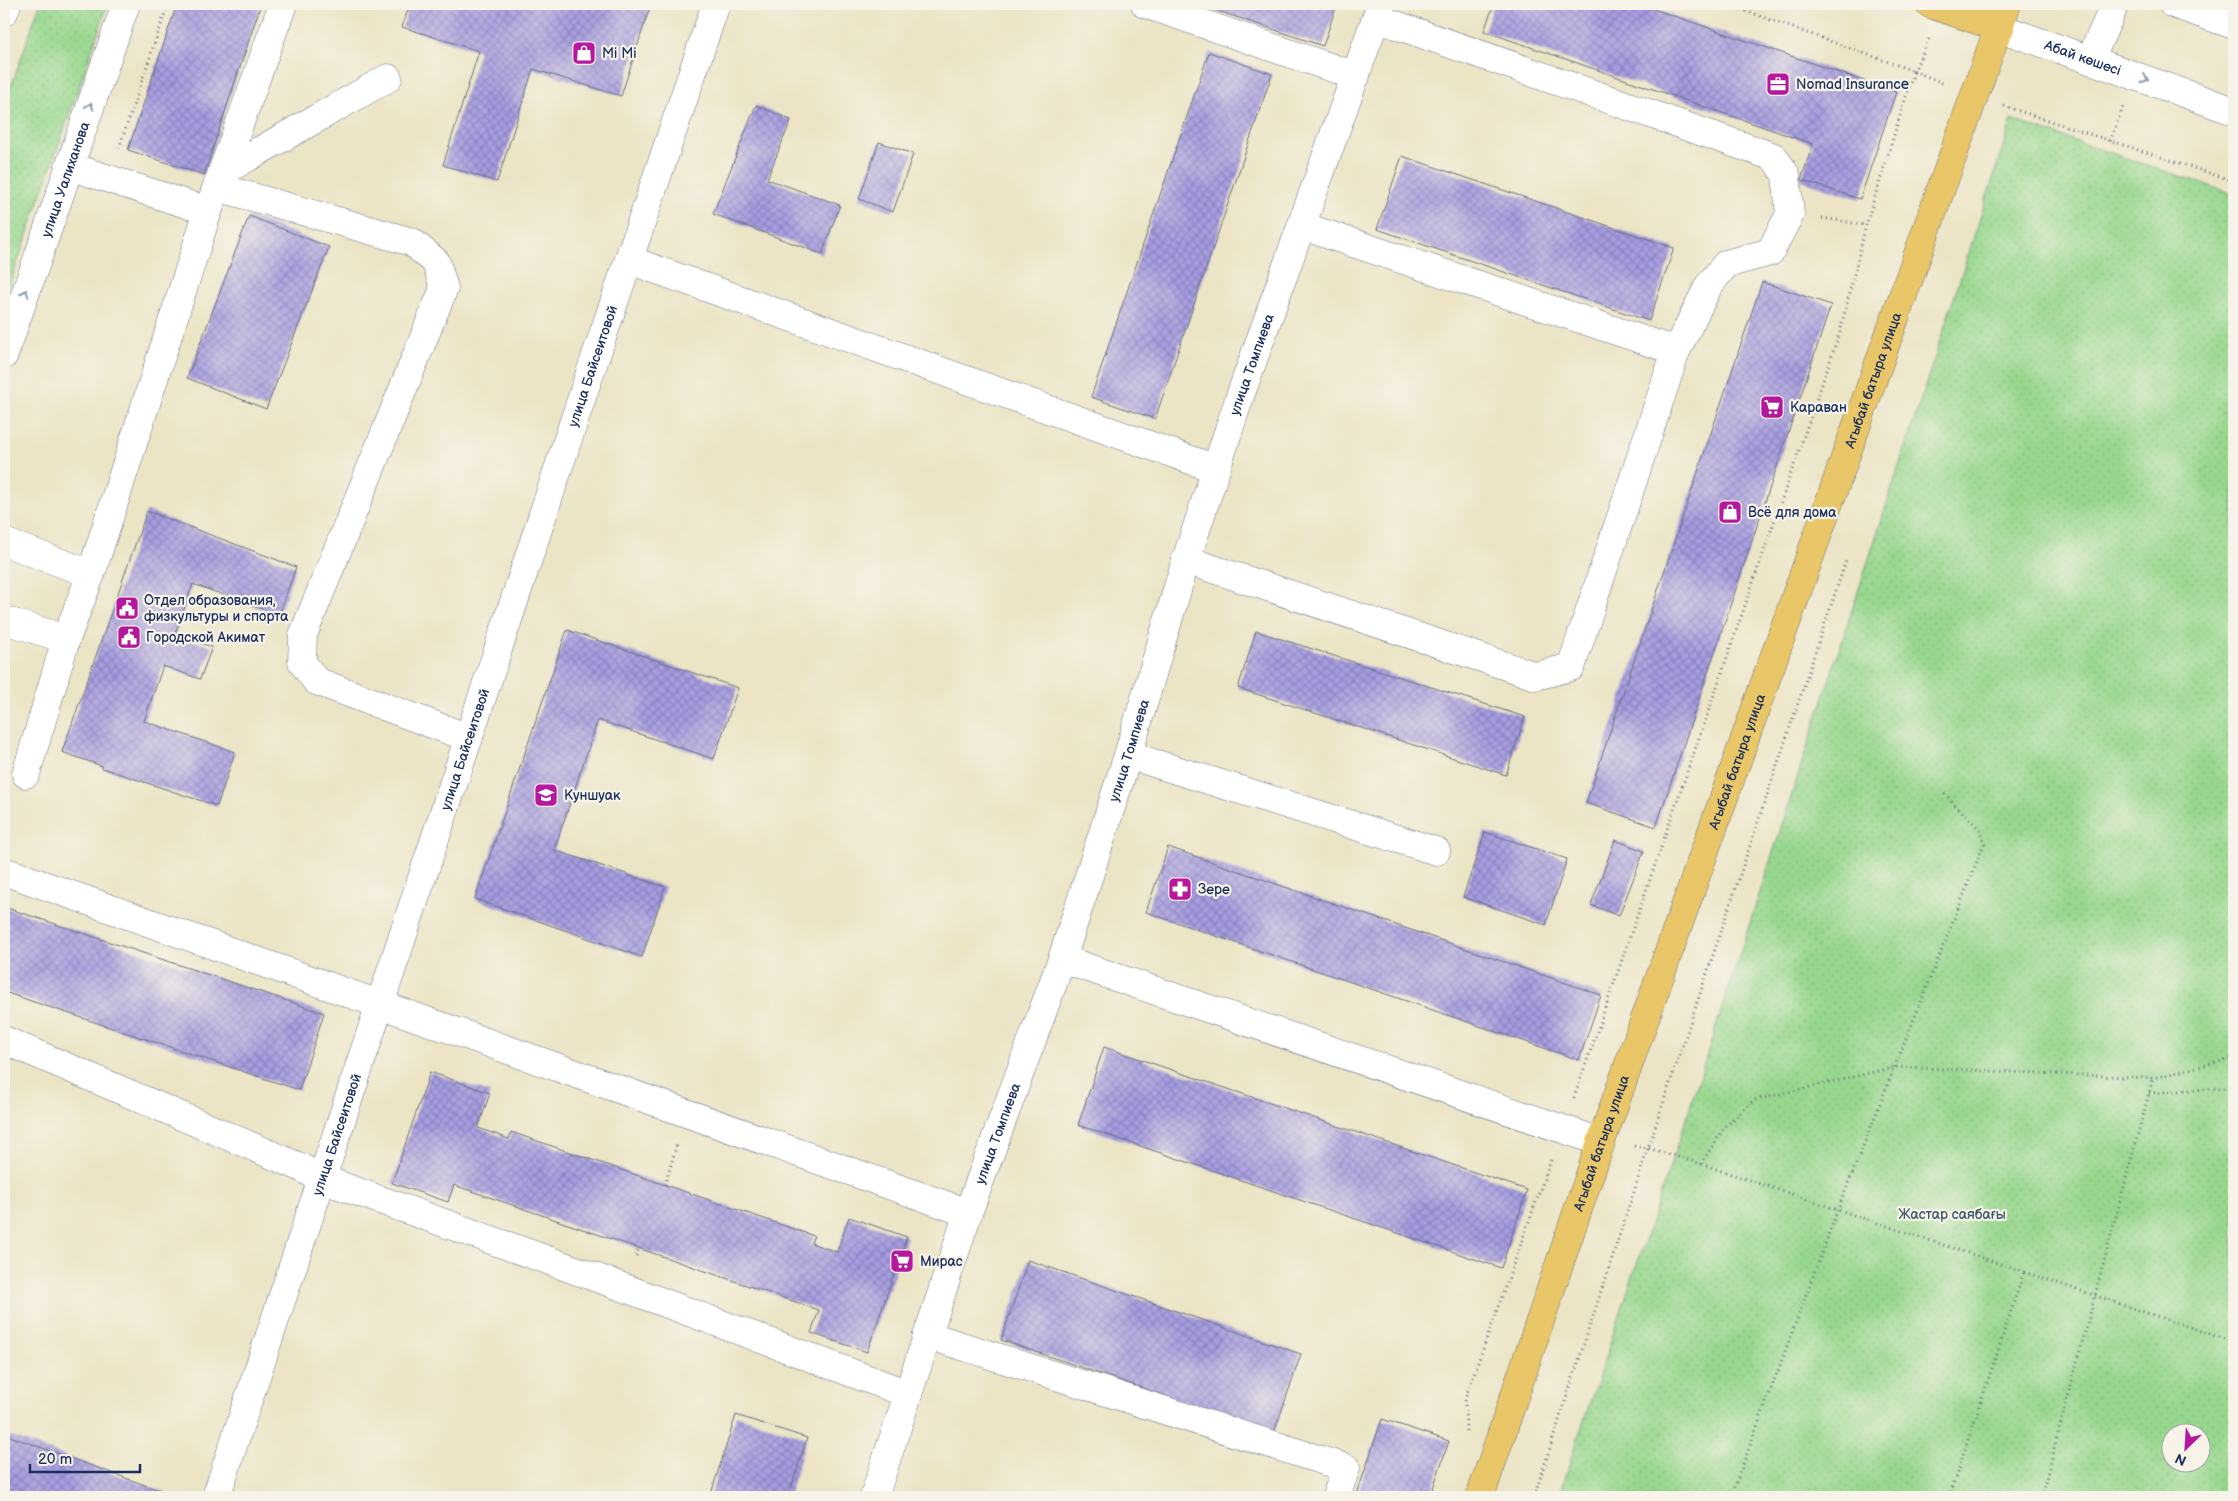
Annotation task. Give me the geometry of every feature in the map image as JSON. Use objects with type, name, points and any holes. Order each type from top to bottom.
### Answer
[{"type":"main road","name":"Абай көшесі","points":[[1936,6],[2003,16]]},
{"type":"main road","name":"Агыбай батыра улица","points":[[1480,1497],[1600,1142],[2003,16]]},
{"type":"street","points":[[4,12],[6,4]]},
{"type":"street","name":"улица Уалиханова","points":[[4,355],[126,4]]},
{"type":"street","points":[[26,774],[66,639],[91,574],[216,190],[283,4]]},
{"type":"street","name":"улица Байсеитовой","points":[[216,1497],[379,1005],[716,4]]},
{"type":"street","points":[[1145,4],[1356,76]]},
{"type":"street","points":[[2090,60],[2115,4]]},
{"type":"street","points":[[2173,4],[2234,25]]},
{"type":"street","points":[[1186,560],[1536,676],[1571,667],[1676,351],[1709,285],[1726,264],[1770,252],[1790,214],[1786,175],[1774,157],[1379,11]]},
{"type":"street","name":"улица Томпиева","points":[[874,1497],[968,1214],[1062,959],[1128,755],[1186,560],[1216,469],[1379,11]]},
{"type":"street","name":"Абай көшесі","points":[[2003,16],[2090,60],[2234,111]]},
{"type":"street","points":[[216,190],[388,78]]},
{"type":"street","points":[[69,166],[216,190],[412,242],[436,262],[444,288],[303,635],[302,662],[316,681],[469,738]]},
{"type":"street","points":[[1302,226],[1676,351]]},
{"type":"street","points":[[629,260],[1216,469]]},
{"type":"street","points":[[4,542],[91,574]]},
{"type":"street","points":[[4,620],[66,639]]},
{"type":"street","points":[[1128,755],[1436,851]]},
{"type":"street","points":[[4,872],[968,1214]]},
{"type":"street","points":[[1062,959],[1600,1142]]},
{"type":"street","points":[[4,1040],[300,1167],[322,1179],[625,1288],[908,1394]]},
{"type":"street","points":[[928,1335],[1346,1468],[1336,1497]]},
{"type":"path","points":[[116,156],[168,4]]},
{"type":"path","points":[[1726,4],[1914,71],[1974,97],[2234,182]]},
{"type":"path","points":[[1466,1435],[1465,1399],[1563,1129],[1840,332],[1866,225],[1936,6]]},
{"type":"path","points":[[1790,214],[1866,225]]},
{"type":"path","points":[[1534,1497],[1648,1148],[1848,556]]},
{"type":"path","points":[[1731,1497],[1838,1209],[1984,844],[1981,831],[1942,791]]},
{"type":"path","points":[[1701,1164],[1724,1128],[1754,1100],[1896,1067],[2153,1078],[2234,1058]]},
{"type":"path","points":[[2041,1497],[2153,1078]]},
{"type":"path","points":[[2149,1093],[2234,1087]]},
{"type":"path","points":[[665,1185],[686,1115]]},
{"type":"path","points":[[1600,1142],[1648,1148],[1701,1164],[2234,1342]]},
{"type":"path","points":[[1949,1497],[2024,1272]]},
{"type":"green space","points":[[40,4],[108,4],[4,301],[4,107]]},
{"type":"green space","name":"Жастар саябағы","points":[[2012,120],[2234,194],[2234,1497],[1558,1497],[1685,1122]]},
{"type":"building","points":[[177,4],[261,4],[204,175],[128,150]]},
{"type":"building","points":[[410,4],[651,4],[621,96],[533,69],[497,182],[443,165],[479,51],[402,27]]},
{"type":"building","points":[[1197,4],[1337,4],[1323,46]]},
{"type":"building","points":[[1494,4],[1639,4],[1896,92],[1860,199],[1801,180],[1813,144],[1484,31]]},
{"type":"building","points":[[1209,52],[1272,74],[1155,419],[1091,397]]},
{"type":"building","points":[[756,105],[791,120],[767,179],[840,205],[822,254],[713,214]]},
{"type":"building","points":[[879,142],[913,154],[893,212],[859,199]]},
{"type":"building","points":[[1402,156],[1674,248],[1649,321],[1377,229]]},
{"type":"building","points":[[249,216],[329,247],[266,409],[187,378]]},
{"type":"building","points":[[1762,282],[1831,305],[1656,827],[1586,803]]},
{"type":"building","points":[[147,511],[296,567],[279,615],[193,584],[175,634],[212,647],[200,679],[163,666],[144,721],[235,752],[217,806],[102,768],[102,766],[62,752]]},
{"type":"building","points":[[567,630],[738,688],[714,759],[598,720],[554,850],[665,887],[642,957],[475,899]]},
{"type":"building","points":[[1256,631],[1525,717],[1506,775],[1238,688]]},
{"type":"building","points":[[1485,832],[1567,859],[1546,925],[1463,897]]},
{"type":"building","points":[[1615,840],[1644,851],[1619,916],[1591,905]]},
{"type":"building","points":[[1168,847],[1601,995],[1579,1060],[1146,912]]},
{"type":"building","points":[[4,907],[324,1013],[299,1090],[4,992]]},
{"type":"building","points":[[1104,1047],[1527,1190],[1501,1268],[1078,1125]]},
{"type":"building","points":[[430,1072],[490,1093],[478,1128],[509,1139],[511,1132],[814,1236],[811,1243],[837,1252],[849,1217],[907,1237],[867,1352],[811,1333],[819,1310],[454,1185],[448,1202],[392,1183]]},
{"type":"building","points":[[1028,1260],[1301,1354],[1274,1433],[1001,1340]]},
{"type":"building","points":[[736,1415],[807,1438],[788,1497],[710,1497]]},
{"type":"building","points":[[1382,1419],[1449,1441],[1430,1497],[1356,1497]]},
{"type":"building","points":[[4,1434],[167,1493],[166,1497],[4,1497]]},
{"type":"place","name":"Mi Mi","points":[[584,53]]},
{"type":"place","name":"Nomad Insurance","points":[[1778,84]]},
{"type":"place","name":"Караван","points":[[1772,407]]},
{"type":"place","name":"Всё для дома","points":[[1730,512]]},
{"type":"place","name":"Отдел образования, физкультуры и спорта","points":[[127,608]]},
{"type":"place","name":"Городской Акимат","points":[[129,637]]},
{"type":"place","name":"Куншуак","points":[[546,795]]},
{"type":"place","name":"Зере","points":[[1180,889]]},
{"type":"place","name":"Мирас","points":[[902,1261]]}]
